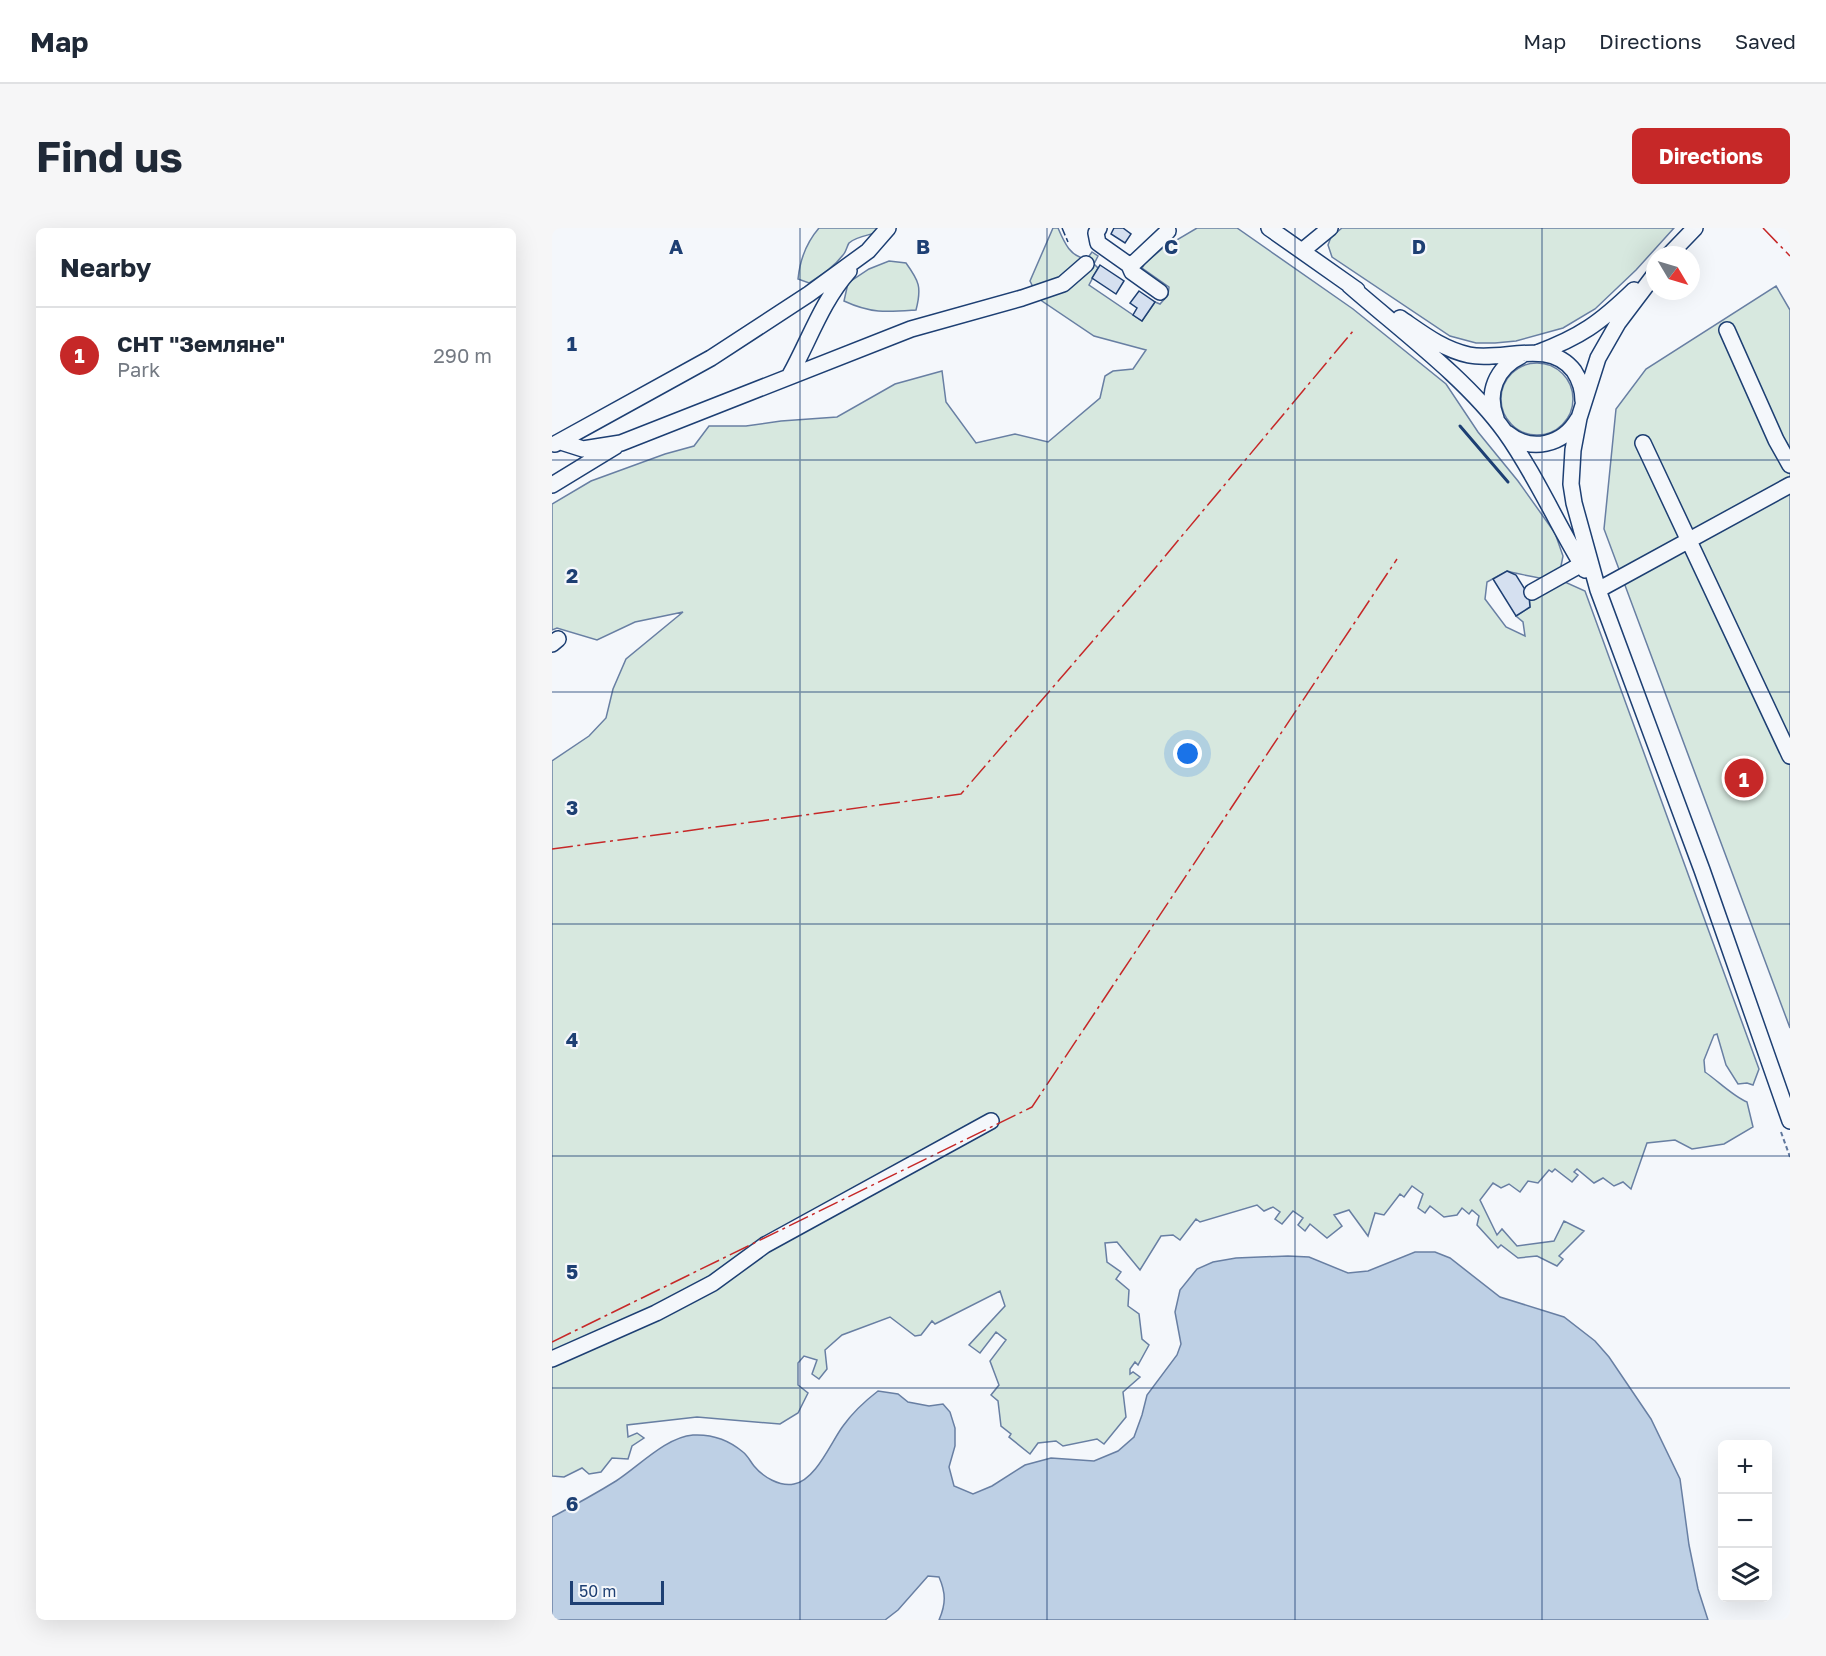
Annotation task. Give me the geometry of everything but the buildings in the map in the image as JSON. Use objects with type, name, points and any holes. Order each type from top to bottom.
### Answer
[{"type":"street","points":[[790,375],[821,311],[841,280],[888,228]]},
{"type":"street","points":[[1099,228],[1096,233],[1098,243],[1160,292]]},
{"type":"street","points":[[1269,228],[1350,285],[1447,348],[1472,356],[1485,357],[1533,353],[1554,356],[1570,366],[1580,381],[1583,399],[1571,465],[1572,494],[1577,521],[1598,590],[1702,870],[1788,1112]]},
{"type":"street","points":[[1302,251],[1330,228]]},
{"type":"street","points":[[1678,246],[1695,228]]},
{"type":"street","points":[[1128,265],[1135,262],[1165,229]]},
{"type":"street","points":[[556,444],[711,358],[809,294],[868,251]]},
{"type":"street","points":[[552,485],[621,443],[911,329],[1063,284],[1086,264]]},
{"type":"street","points":[[1646,277],[1590,328],[1564,342],[1508,363],[1495,382],[1492,405],[1502,429],[1512,437],[1528,444],[1545,444],[1562,438],[1569,432],[1581,413],[1598,358],[1618,322],[1646,286]]},
{"type":"street","points":[[1350,285],[1468,391],[1502,429],[1547,500],[1598,590]]},
{"type":"street","points":[[1727,330],[1776,440],[1790,465]]},
{"type":"street","points":[[556,444],[583,449],[621,443]]},
{"type":"street","points":[[1643,443],[1790,756]]},
{"type":"street","points":[[1598,590],[1790,485]]},
{"type":"street","points":[[1532,592],[1582,564]]},
{"type":"street","points":[[552,1359],[656,1313],[714,1282],[765,1245],[991,1121]]},
{"type":"shaded area","points":[[819,228],[882,228],[881,231],[849,243],[844,254],[836,263],[809,283],[798,279],[799,272],[807,245]]},
{"type":"shaded area","points":[[1053,228],[1058,228],[1065,243],[1076,255],[1087,259],[1092,252],[1098,256],[1094,264],[1098,268],[1089,285],[1142,321],[1155,302],[1160,304],[1168,295],[1169,287],[1142,268],[1145,263],[1163,248],[1197,228],[1237,228],[1353,309],[1446,384],[1478,432],[1518,481],[1555,533],[1563,556],[1560,571],[1541,578],[1507,571],[1487,582],[1485,599],[1506,627],[1525,636],[1523,622],[1516,616],[1530,607],[1529,596],[1565,582],[1585,591],[1759,1069],[1753,1085],[1738,1084],[1726,1065],[1717,1034],[1714,1035],[1704,1060],[1705,1072],[1731,1093],[1747,1102],[1753,1127],[1724,1144],[1692,1149],[1675,1140],[1647,1143],[1631,1189],[1623,1182],[1614,1186],[1603,1178],[1594,1183],[1577,1169],[1574,1172],[1578,1175],[1572,1182],[1555,1169],[1552,1172],[1549,1170],[1538,1183],[1528,1181],[1520,1192],[1509,1184],[1501,1188],[1493,1183],[1480,1200],[1497,1235],[1502,1229],[1517,1246],[1554,1241],[1564,1221],[1584,1231],[1559,1256],[1563,1259],[1557,1266],[1537,1256],[1518,1258],[1501,1245],[1498,1248],[1477,1225],[1479,1216],[1472,1210],[1469,1214],[1462,1208],[1457,1215],[1444,1217],[1430,1206],[1425,1213],[1418,1208],[1423,1194],[1412,1186],[1404,1197],[1400,1194],[1384,1215],[1375,1213],[1368,1236],[1349,1210],[1334,1215],[1342,1226],[1327,1238],[1310,1224],[1305,1231],[1298,1225],[1303,1218],[1293,1211],[1282,1224],[1275,1219],[1280,1212],[1273,1207],[1264,1211],[1257,1205],[1200,1222],[1196,1219],[1180,1240],[1173,1235],[1161,1236],[1140,1270],[1117,1242],[1105,1243],[1107,1262],[1121,1272],[1116,1279],[1129,1290],[1128,1306],[1139,1314],[1142,1339],[1149,1345],[1138,1365],[1135,1362],[1130,1369],[1130,1374],[1133,1372],[1140,1377],[1123,1392],[1126,1417],[1104,1444],[1097,1439],[1063,1446],[1056,1441],[1038,1443],[1030,1454],[1009,1437],[1011,1434],[1001,1426],[998,1401],[991,1395],[999,1385],[990,1361],[1006,1340],[996,1332],[980,1353],[969,1345],[1005,1306],[1000,1291],[935,1324],[932,1321],[921,1335],[915,1336],[890,1317],[842,1335],[825,1350],[827,1369],[819,1379],[812,1374],[817,1360],[804,1356],[798,1363],[798,1385],[808,1393],[798,1413],[780,1424],[697,1417],[627,1425],[628,1437],[637,1433],[644,1438],[632,1446],[628,1459],[612,1458],[601,1472],[589,1474],[582,1468],[564,1477],[552,1476],[552,761],[589,736],[606,718],[613,689],[626,659],[683,612],[635,622],[597,640],[557,628],[552,630],[552,504],[591,481],[694,446],[709,426],[746,426],[837,417],[895,384],[942,371],[946,402],[976,443],[1015,434],[1048,442],[1100,398],[1105,376],[1113,371],[1133,369],[1146,350],[1094,336],[1039,299],[1030,281]]},
{"type":"shaded area","points":[[1342,228],[1674,228],[1658,246],[1646,246],[1646,259],[1595,309],[1563,328],[1516,341],[1495,343],[1476,343],[1450,336],[1332,257],[1328,245],[1331,237]]},
{"type":"shaded area","points":[[889,261],[906,263],[914,275],[919,290],[916,310],[872,310],[844,301],[848,283],[869,269]]},
{"type":"shaded area","points":[[1776,286],[1790,310],[1790,1028],[1604,529],[1616,409],[1646,369]]},
{"type":"shaded area","points":[[1537,363],[1557,369],[1567,379],[1573,399],[1567,419],[1557,429],[1537,435],[1517,429],[1507,419],[1501,399],[1507,379],[1517,369]]},
{"type":"water","points":[[1415,1252],[1435,1252],[1450,1258],[1500,1297],[1564,1317],[1595,1341],[1609,1357],[1651,1419],[1680,1479],[1689,1545],[1698,1589],[1708,1620],[939,1620],[944,1604],[943,1588],[939,1577],[928,1576],[898,1610],[885,1620],[552,1620],[552,1517],[616,1481],[673,1441],[693,1435],[720,1439],[743,1452],[767,1477],[778,1483],[794,1484],[809,1476],[816,1468],[847,1421],[868,1399],[878,1391],[898,1394],[908,1402],[929,1406],[943,1404],[950,1412],[955,1428],[955,1446],[949,1467],[954,1486],[973,1494],[992,1486],[1025,1465],[1051,1458],[1094,1461],[1118,1451],[1134,1437],[1147,1395],[1177,1355],[1181,1344],[1175,1312],[1180,1290],[1197,1269],[1213,1262],[1236,1258],[1288,1256],[1309,1257],[1348,1273],[1368,1271]]},
{"type":"fence","points":[[1062,228],[1068,242]]},
{"type":"wall","points":[[1460,426],[1508,482]]},
{"type":"power","points":[[1763,228],[1790,256]]},
{"type":"power","points":[[552,849],[961,794],[1146,579],[1353,331]]},
{"type":"power","points":[[552,1342],[1032,1107],[1397,559]]},
{"type":"place","name":"СНТ \"Земляне\"","points":[[1744,778]]}]
